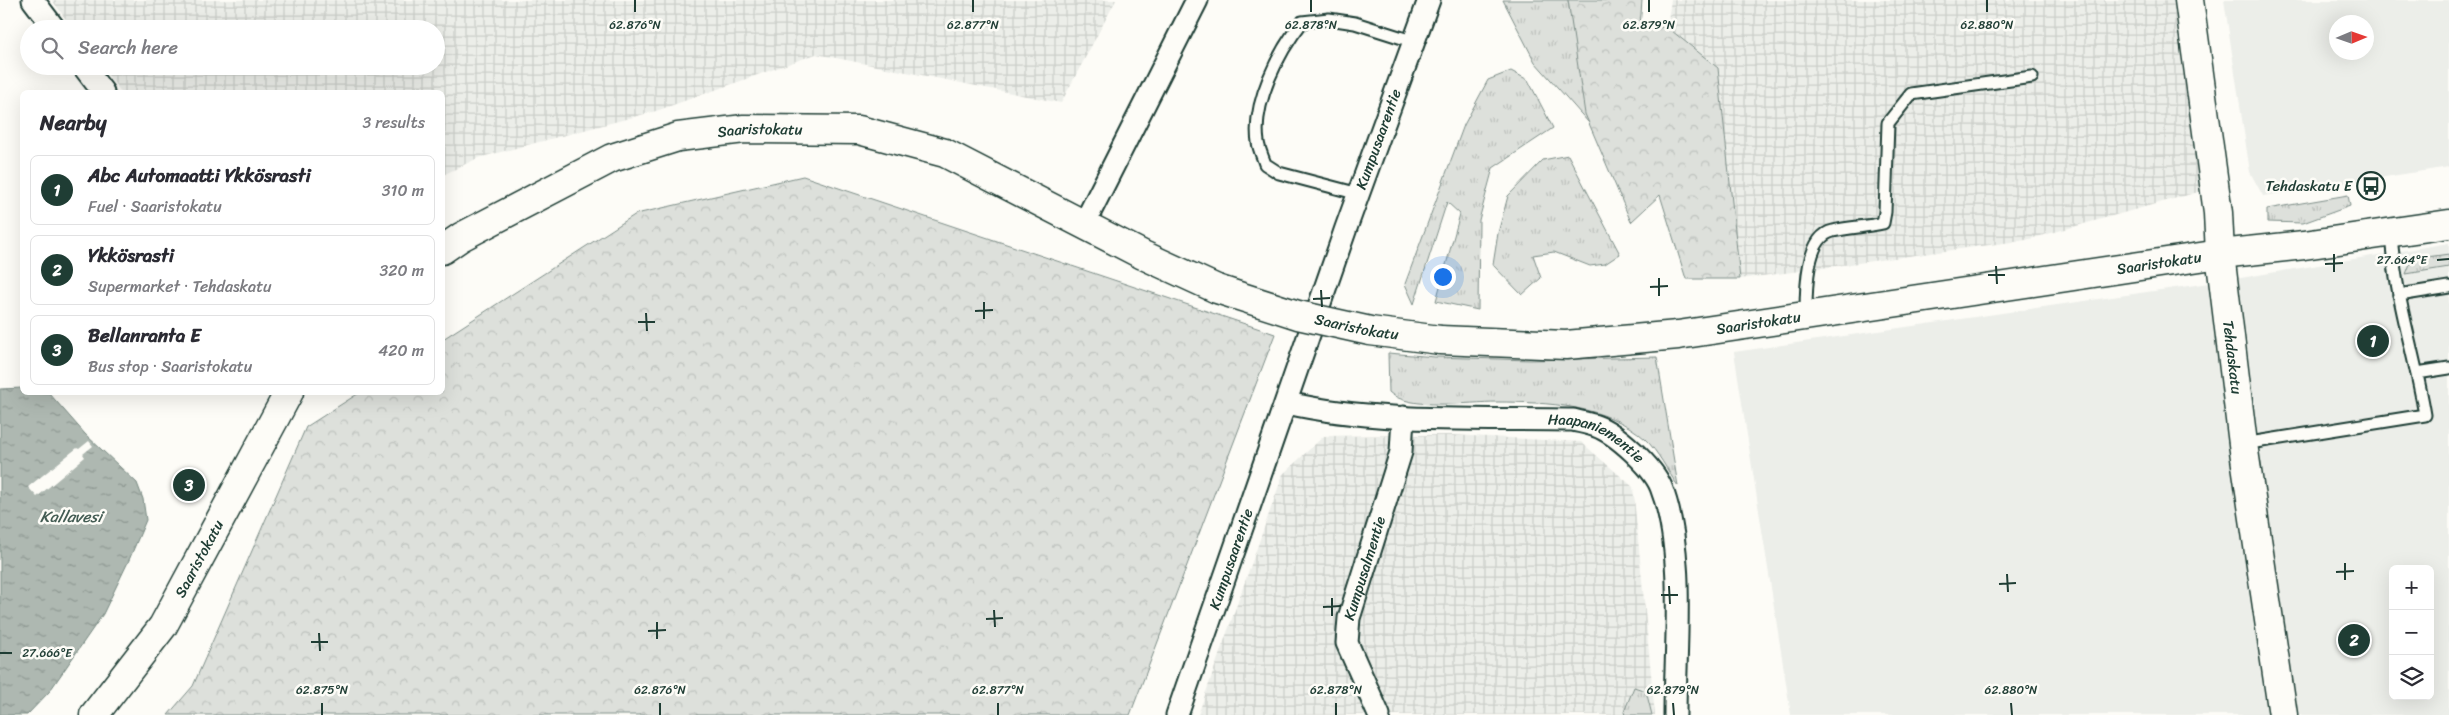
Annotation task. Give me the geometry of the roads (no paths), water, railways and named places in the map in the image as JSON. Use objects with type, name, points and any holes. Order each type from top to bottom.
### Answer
[{"type":"main road","name":"Tehdaskatu","points":[[2189,0],[2218,213],[2220,254],[2243,444],[2283,715]]},
{"type":"main road","name":"Saaristokatu","points":[[445,248],[462,237],[612,158],[678,137],[744,129],[859,130],[945,153],[1217,289],[1307,317],[1370,331],[1440,340],[1566,345],[1678,335],[2220,254],[2449,224]]},
{"type":"main road","name":"Saaristokatu","points":[[94,715],[163,626],[287,395]]},
{"type":"street","points":[[33,0],[48,20]]},
{"type":"street","points":[[1084,224],[1197,0]]},
{"type":"street","name":"Kumpusaarentie","points":[[1177,715],[1306,344],[1429,0]]},
{"type":"street","points":[[90,75],[101,90]]},
{"type":"street","name":"Haapaniementie","points":[[1286,403],[1321,411],[1403,416],[1573,420],[1597,426],[1638,454],[1661,486],[1673,532],[1676,587],[1675,715]]},
{"type":"street","name":"Kumpusalmentie","points":[[1379,715],[1347,643],[1349,618],[1401,452],[1403,416]]},
{"type":"lane","points":[[1359,194],[1279,173],[1265,164],[1258,142],[1260,108],[1270,75],[1285,43],[1302,22],[1338,20],[1415,42]]},
{"type":"lane","points":[[1806,316],[1806,288],[1812,252],[1820,240],[1830,231],[1883,223],[1886,212],[1888,123],[1911,94],[2032,77]]},
{"type":"lane","points":[[2243,444],[2425,415],[2399,295],[2393,258],[2392,232]]},
{"type":"lane","points":[[2399,295],[2449,287]]},
{"type":"lane","points":[[2417,373],[2449,368]]},
{"type":"water","name":"Kallavesi","points":[[20,388],[20,395],[51,395],[85,434],[137,483],[143,499],[146,520],[103,614],[49,692],[27,715],[0,715],[0,389]]},
{"type":"place","name":"Tehdaskatu E","points":[[2371,186]]},
{"type":"place","name":"Abc Automaatti Ykkösrasti","points":[[2373,341]]},
{"type":"place","name":"Bellanranta E","points":[[189,485]]},
{"type":"place","name":"Ykkösrasti","points":[[2354,640]]}]
